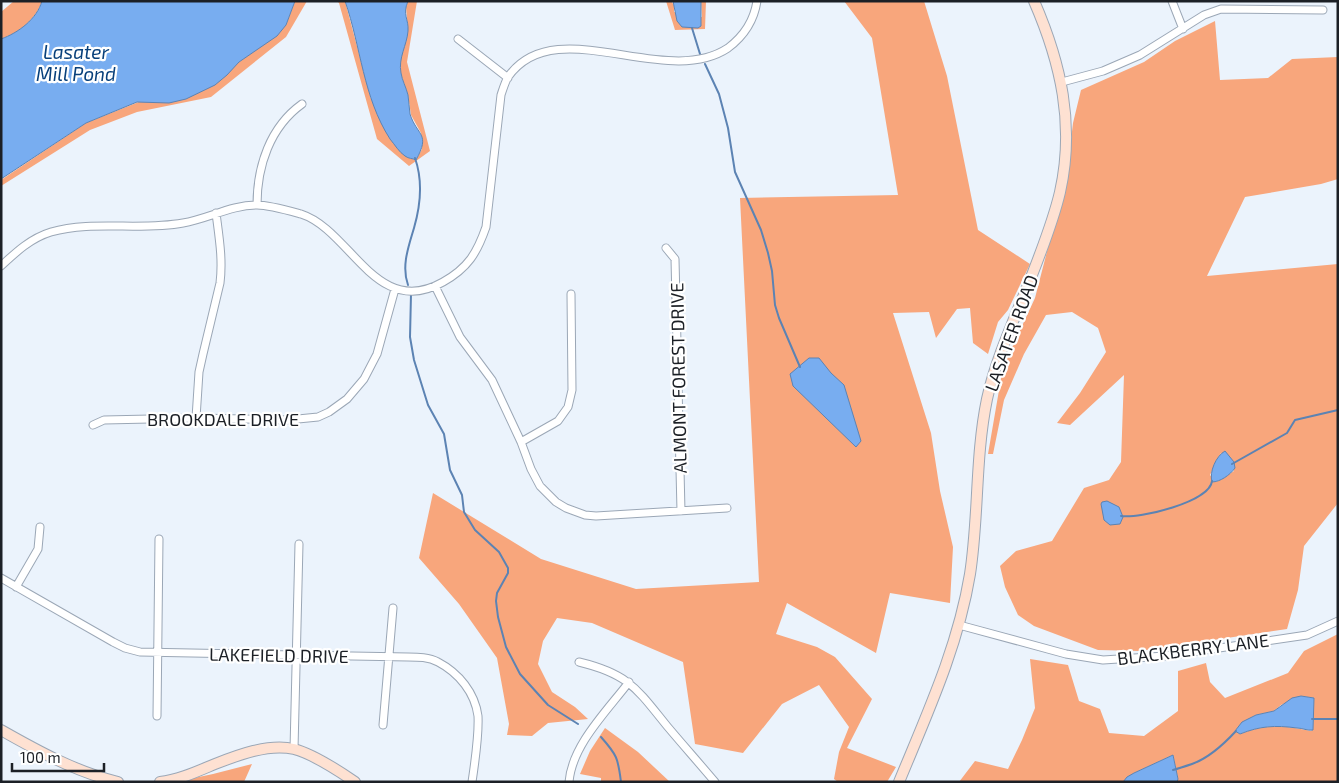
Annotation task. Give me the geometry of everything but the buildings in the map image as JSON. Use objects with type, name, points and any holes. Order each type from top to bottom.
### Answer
[{"type":"street","points":[[1,266],[35,238],[69,228],[185,223],[216,213],[257,205],[303,215],[323,225],[366,270],[396,289],[416,290],[435,286],[459,273],[479,247],[486,227],[501,95],[508,78],[519,65],[541,53],[564,49],[679,61],[710,57],[732,45],[745,32],[754,16],[757,1]]},
{"type":"street","name":"LASATER ROAD","points":[[899,782],[941,680],[959,625],[971,566],[980,449],[988,398],[1002,349],[1033,272],[1052,218],[1062,180],[1066,123],[1062,82],[1053,47],[1034,1]]},
{"type":"street","points":[[1172,1],[1182,29]]},
{"type":"street","points":[[1062,82],[1103,71],[1140,54],[1204,15],[1221,9],[1323,10]]},
{"type":"street","points":[[458,39],[508,78]]},
{"type":"street","points":[[257,205],[259,179],[266,150],[284,119],[302,104]]},
{"type":"street","points":[[196,418],[201,363],[221,276],[221,248],[216,213]]},
{"type":"street","name":"ALMONT FOREST DRIVE","points":[[666,248],[675,258],[681,511]]},
{"type":"street","points":[[435,286],[460,336],[492,380],[521,442],[531,469],[540,486],[552,499],[566,508],[585,515],[596,516],[727,508]]},
{"type":"street","name":"BROOKDALE DRIVE","points":[[92,425],[104,420],[196,418],[257,421],[310,419],[324,414],[338,406],[355,390],[371,367],[382,338],[396,289]]},
{"type":"street","points":[[521,442],[558,421],[568,407],[572,390],[571,294]]},
{"type":"street","points":[[16,587],[38,549],[40,527]]},
{"type":"street","points":[[157,716],[159,539]]},
{"type":"street","points":[[294,749],[299,544]]},
{"type":"street","name":"LAKEFIELD DRIVE","points":[[1,578],[125,648],[140,652],[389,656],[424,658],[438,662],[456,673],[475,703],[478,717],[472,782]]},
{"type":"street","points":[[384,725],[394,608]]},
{"type":"street","name":"BLACKBERRY LANE","points":[[959,625],[1066,654],[1103,660],[1165,656],[1307,635],[1338,621]]},
{"type":"street","points":[[579,662],[598,666],[614,673],[641,692],[715,782]]},
{"type":"street","points":[[568,782],[572,763],[579,748],[629,682]]},
{"type":"street","points":[[1,730],[34,748],[95,776],[118,782]]},
{"type":"street","points":[[160,782],[189,775],[230,759],[267,748],[294,749],[332,766],[355,782]]},
{"type":"shaded area","points":[[14,1],[42,1],[36,14],[26,24],[14,33],[1,39],[1,12]]},
{"type":"shaded area","points":[[295,1],[307,1],[286,37],[211,97],[137,112],[90,130],[1,186],[1,180],[86,123],[239,62],[286,25]]},
{"type":"shaded area","points":[[337,1],[345,1],[371,99],[409,158],[416,160],[422,149],[421,133],[411,115],[408,95],[400,72],[401,54],[408,31],[406,7],[408,1],[417,1],[407,62],[430,151],[409,166],[377,139]]},
{"type":"shaded area","points":[[666,1],[671,1],[674,5],[674,12],[702,17],[701,1],[706,1],[705,29],[675,30]]},
{"type":"shaded area","points":[[844,1],[924,1],[947,76],[978,230],[1030,264],[1008,310],[998,322],[988,354],[973,343],[970,308],[957,309],[936,338],[929,312],[893,313],[931,433],[940,491],[953,547],[950,603],[890,593],[876,653],[787,603],[776,634],[817,647],[835,657],[872,699],[847,748],[896,767],[887,782],[838,782],[834,779],[839,752],[849,727],[819,685],[782,704],[743,753],[695,744],[683,662],[592,623],[557,618],[543,641],[538,664],[552,692],[575,707],[588,719],[548,723],[532,736],[507,735],[509,724],[497,658],[459,604],[419,558],[433,493],[541,559],[636,589],[759,582],[740,198],[898,195],[872,38]]},
{"type":"shaded area","points":[[1215,21],[1220,80],[1268,78],[1292,59],[1338,57],[1338,179],[1321,184],[1245,197],[1207,276],[1338,264],[1338,503],[1304,546],[1298,590],[1287,629],[1140,651],[1098,650],[1034,626],[1018,615],[1005,587],[1000,566],[1016,551],[1052,541],[1084,488],[1109,480],[1121,462],[1124,375],[1070,425],[1057,423],[1080,393],[1106,352],[1098,328],[1072,312],[1046,315],[1024,354],[1004,400],[993,454],[988,454],[1003,367],[1035,298],[1067,174],[1073,123],[1081,90],[1144,62],[1175,41]],"holes":[[[1221,453],[1234,471],[1216,482],[1210,475]]]},
{"type":"shaded area","points":[[1338,634],[1338,782],[1177,782],[1178,778],[1173,755],[1134,773],[1123,782],[959,782],[975,761],[1008,769],[1035,708],[1030,659],[1068,665],[1079,701],[1100,709],[1109,733],[1144,736],[1178,711],[1178,671],[1206,663],[1210,682],[1225,698],[1288,673],[1304,651]],"holes":[[[1301,696],[1314,698],[1313,729],[1311,731],[1275,726],[1258,728],[1240,734],[1235,731],[1243,722],[1256,715],[1274,711],[1281,705]]]},
{"type":"shaded area","points":[[605,728],[638,752],[670,782],[601,782],[601,778],[580,774],[590,751]]},
{"type":"shaded area","points":[[252,764],[244,782],[175,782],[213,774]]},
{"type":"water","name":"Lasater Mill Pond","points":[[42,1],[295,1],[286,25],[277,36],[239,62],[215,85],[186,99],[169,103],[137,102],[86,123],[1,179],[1,39],[14,33],[26,24],[36,14]]},
{"type":"water","points":[[345,1],[408,1],[406,13],[408,31],[400,67],[408,95],[410,114],[423,139],[416,160],[406,157],[401,152],[390,139],[381,123],[368,89]]},
{"type":"water","points":[[673,1],[701,1],[701,26],[698,28],[682,27],[677,21]]},
{"type":"water","points":[[809,358],[819,358],[844,385],[861,441],[856,447],[793,386],[790,374]]},
{"type":"water","points":[[1225,451],[1234,462],[1235,468],[1225,478],[1212,482],[1214,465]]},
{"type":"water","points":[[1107,501],[1119,507],[1123,517],[1120,524],[1110,525],[1104,520],[1101,504]]},
{"type":"water","points":[[1301,696],[1314,698],[1313,730],[1275,726],[1254,729],[1240,734],[1235,731],[1242,722],[1256,715],[1274,711],[1292,698]]},
{"type":"water","points":[[1173,755],[1177,782],[1123,782],[1134,773]]},
{"type":"waterway","points":[[692,28],[700,54]]},
{"type":"waterway","points":[[705,64],[719,94],[728,128],[735,172],[761,230],[768,253],[772,271],[775,305],[779,318],[800,367]]},
{"type":"waterway","points":[[408,285],[405,270],[420,193],[418,167],[415,158]]},
{"type":"waterway","points":[[411,294],[410,337],[414,360],[428,405],[444,434],[450,470],[462,495],[464,512],[475,530],[499,552],[508,568],[508,573],[497,593],[496,601],[506,647],[520,674],[548,705],[578,724]]},
{"type":"waterway","points":[[1232,464],[1287,433],[1295,420],[1338,410]]},
{"type":"waterway","points":[[1121,516],[1143,515],[1173,508],[1199,496],[1208,489],[1212,481]]},
{"type":"waterway","points":[[1312,719],[1338,719]]},
{"type":"waterway","points":[[1173,770],[1204,758],[1221,746],[1236,731]]},
{"type":"waterway","points":[[601,737],[616,757],[621,782]]}]
